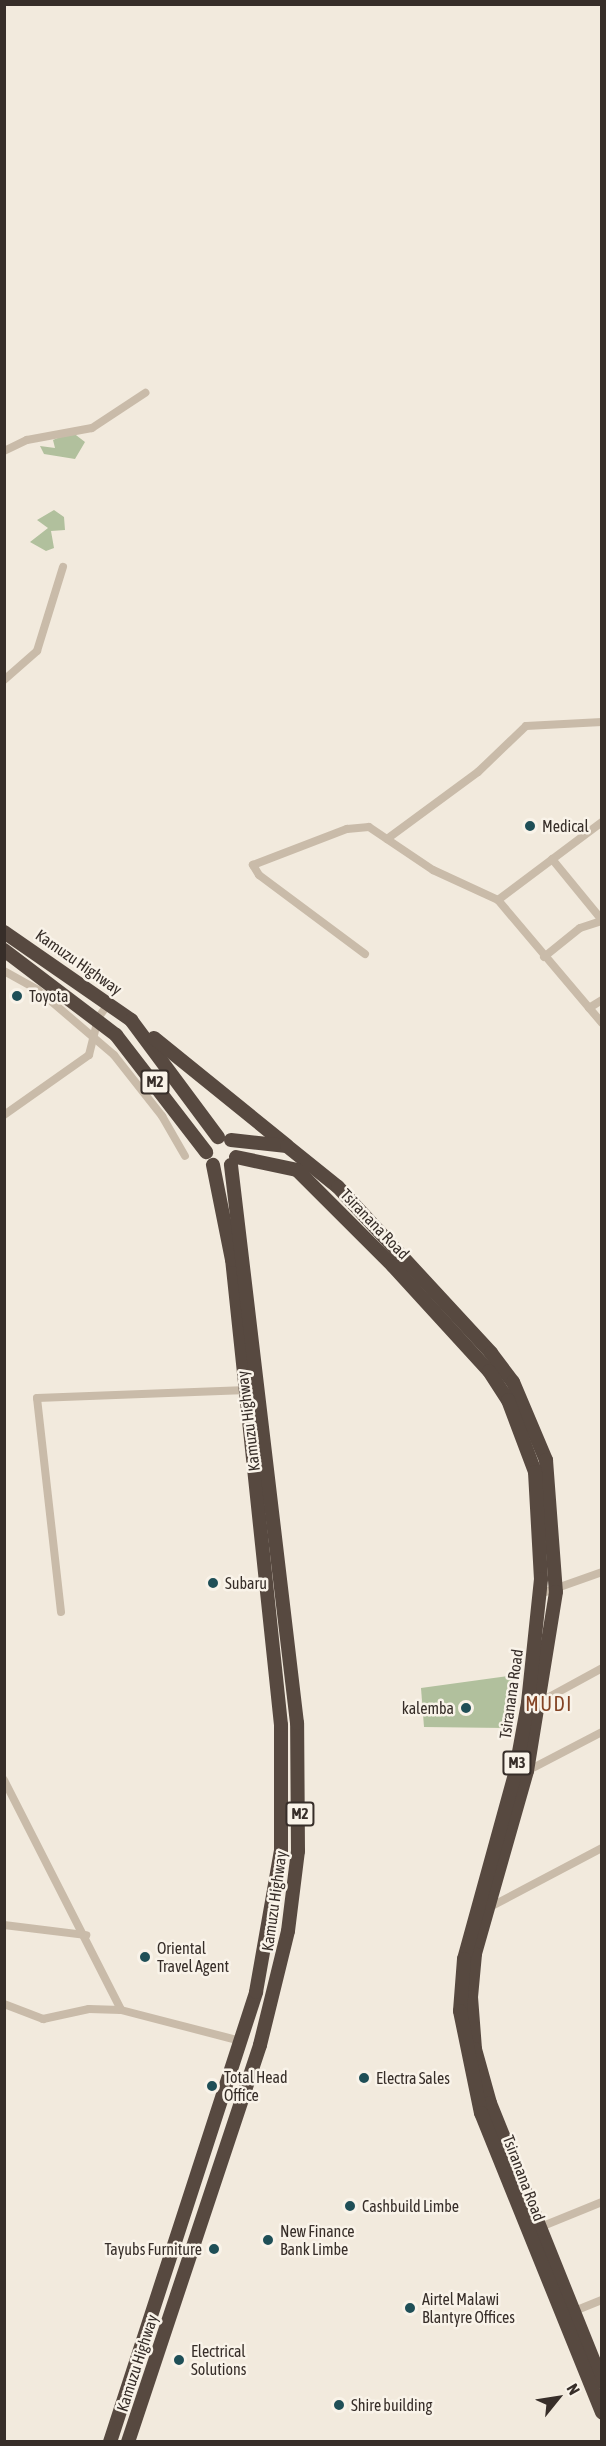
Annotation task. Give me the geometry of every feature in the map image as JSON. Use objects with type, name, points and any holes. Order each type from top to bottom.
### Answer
[{"type":"highway","name":"Kamuzu Highway","points":[[4,932],[110,1002],[131,1020],[224,1138]]},
{"type":"highway","name":"Kamuzu Highway","points":[[4,950],[98,1018],[143,1066],[206,1152]]},
{"type":"highway","name":"Tsiranana Road","points":[[131,1020],[338,1187],[513,1382],[546,1460],[556,1592],[540,1702],[526,1771],[472,1986],[475,2049],[537,2228],[602,2382]]},
{"type":"highway","points":[[206,1152],[224,1138],[287,1146]]},
{"type":"highway","name":"M2","points":[[224,1138],[233,1161]]},
{"type":"highway","name":"M2","points":[[206,1152],[213,1166]]},
{"type":"highway","name":"Kamuzu Highway","points":[[128,2442],[260,2044],[288,1931],[298,1851],[297,1724],[233,1161]]},
{"type":"highway","name":"Tsiranana Road","points":[[213,1166],[233,1161],[284,1164],[314,1184],[489,1371],[508,1400],[535,1472],[543,1533],[540,1594],[515,1774],[464,1959],[460,2011],[481,2113],[602,2412]]},
{"type":"highway","name":"Kamuzu Highway","points":[[110,2442],[241,2041],[270,1927],[284,1794],[247,1390],[232,1260],[213,1166]]},
{"type":"street","points":[[4,451],[27,440],[92,428],[145,393]]},
{"type":"street","points":[[4,680],[37,651],[63,567]]},
{"type":"street","points":[[387,838],[478,772],[526,726],[602,722]]},
{"type":"street","points":[[498,900],[602,822]]},
{"type":"street","points":[[365,954],[259,875],[253,865],[354,826],[369,827],[433,870],[498,900],[602,1023]]},
{"type":"street","points":[[544,957],[580,928],[602,920],[552,859]]},
{"type":"street","points":[[4,971],[38,990],[91,1037],[138,1085],[185,1156]]},
{"type":"street","points":[[589,1008],[602,1000]]},
{"type":"street","points":[[4,1115],[87,1057],[98,1018],[110,1002]]},
{"type":"street","points":[[61,1612],[37,1398],[247,1390]]},
{"type":"street","points":[[540,1594],[556,1592],[602,1572]]},
{"type":"street","points":[[540,1702],[602,1668]]},
{"type":"street","points":[[526,1771],[602,1732]]},
{"type":"street","points":[[4,1780],[86,1935],[121,2010]]},
{"type":"street","points":[[490,1907],[602,1848]]},
{"type":"street","points":[[4,1925],[86,1935]]},
{"type":"street","points":[[4,2004],[43,2019],[97,2008],[121,2010],[241,2041]]},
{"type":"street","points":[[537,2228],[602,2202]]},
{"type":"street","points":[[572,2312],[602,2300]]},
{"type":"green space","points":[[72,432],[85,442],[75,459],[44,454],[40,446],[55,448],[53,440]]},
{"type":"green space","points":[[54,510],[64,517],[65,530],[51,531],[54,548],[46,551],[30,542],[48,528],[37,520]]},
{"type":"green space","name":"kalemba","points":[[515,1675],[505,1728],[424,1727],[421,1688]]},
{"type":"place","name":"Medical","points":[[530,826]]},
{"type":"place","name":"Toyota","points":[[17,996]]},
{"type":"place","name":"Subaru","points":[[213,1583]]},
{"type":"place","name":"kalemba","points":[[466,1708]]},
{"type":"place","name":"Oriental Travel Agent","points":[[145,1957]]},
{"type":"place","name":"Electra Sales","points":[[364,2078]]},
{"type":"place","name":"Total Head Office","points":[[212,2086]]},
{"type":"place","name":"Cashbuild Limbe","points":[[350,2206]]},
{"type":"place","name":"New Finance Bank Limbe","points":[[268,2240]]},
{"type":"place","name":"Tayubs Furniture","points":[[214,2249]]},
{"type":"place","name":"Airtel Malawi Blantyre Offices","points":[[410,2308]]},
{"type":"place","name":"Electrical Solutions","points":[[179,2360]]},
{"type":"place","name":"Shire building","points":[[339,2405]]},
{"type":"district","name":"MUDI","points":[[549,1703]]}]
